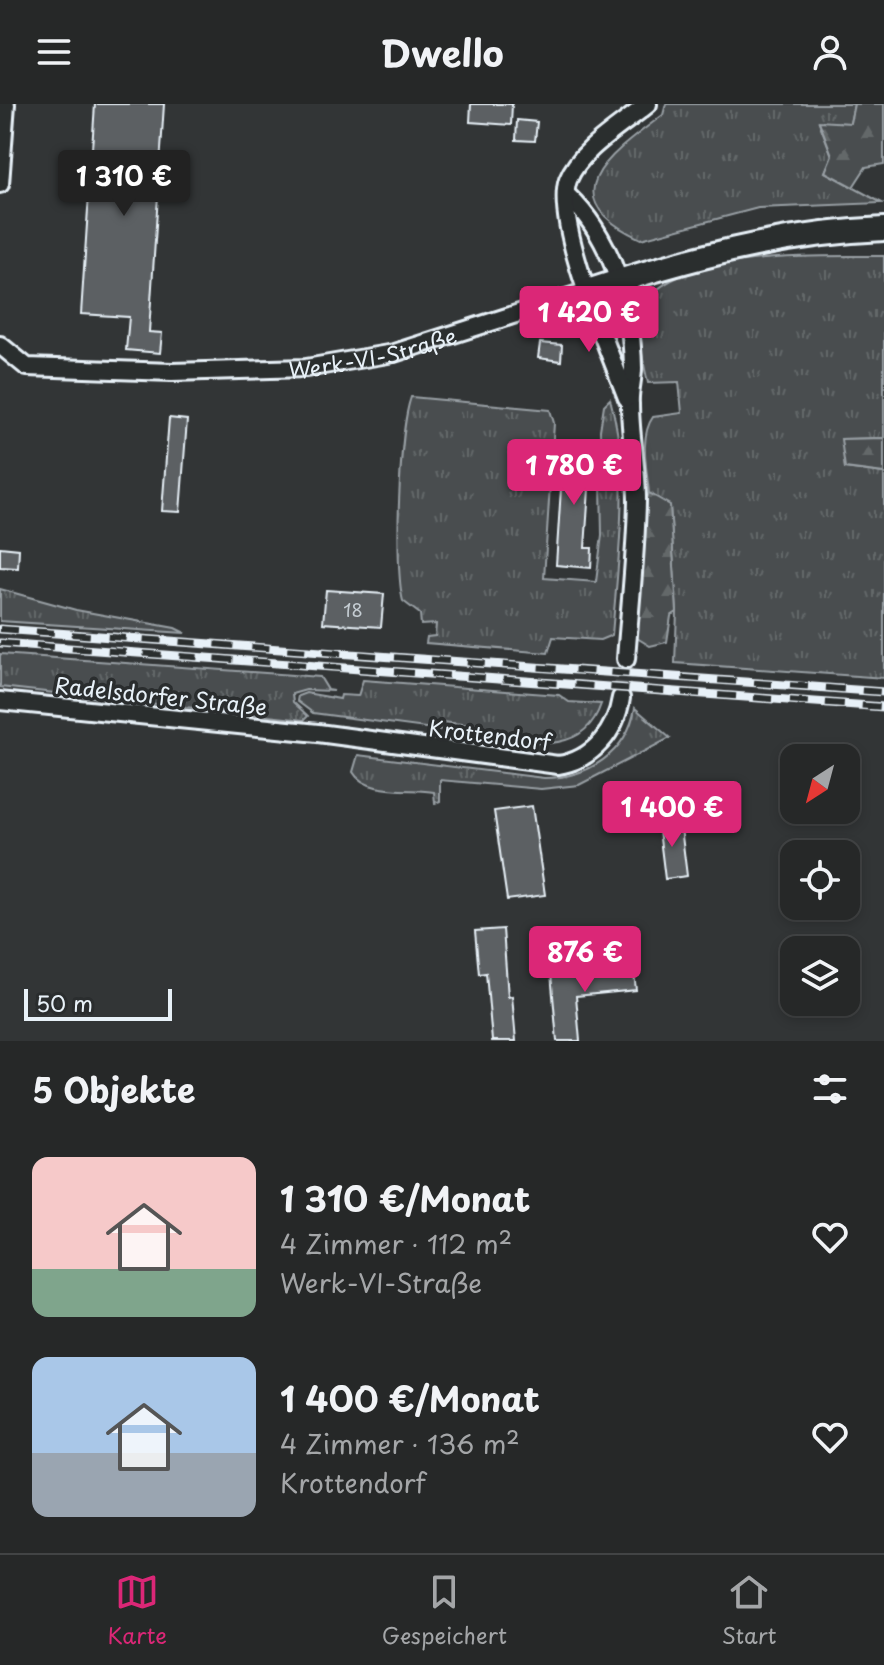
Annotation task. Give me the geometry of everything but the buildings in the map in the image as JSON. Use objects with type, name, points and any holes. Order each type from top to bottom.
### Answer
[{"type":"main road","name":"Werk-VI-Straße","points":[[588,291],[743,245],[804,235],[884,229]]},
{"type":"street","points":[[0,184],[6,104]]},
{"type":"street","points":[[629,403],[588,291],[568,223],[567,193],[582,159],[648,104]]},
{"type":"street","points":[[567,193],[596,231],[619,281],[629,319],[633,371],[629,403],[637,501],[626,659]]},
{"type":"street","name":"Werk-VI-Straße","points":[[0,345],[27,367],[172,372],[306,368],[394,353],[588,291]]},
{"type":"street","name":"Krottendorf","points":[[318,733],[558,765],[582,758],[602,742],[615,722],[621,698]]},
{"type":"street","name":"Radelsdorfer Straße","points":[[0,701],[318,733]]},
{"type":"green space","points":[[666,104],[854,104],[850,123],[819,122],[832,156],[825,172],[882,203],[758,208],[641,239],[613,223],[598,208],[593,192],[597,176],[608,161],[663,115]]},
{"type":"green space","points":[[854,104],[884,104],[884,164],[866,167],[853,187],[825,172],[832,155],[819,121],[850,123]]},
{"type":"green space","points":[[884,256],[884,438],[842,439],[845,468],[884,473],[884,678],[675,663],[677,612],[670,506],[649,493],[645,443],[653,417],[682,413],[679,382],[648,383],[640,337],[643,310],[657,290],[682,276],[714,266],[790,257]]},
{"type":"green space","points":[[411,397],[550,410],[554,423],[544,578],[596,582],[602,535],[600,430],[604,405],[610,399],[620,457],[621,486],[620,547],[612,635],[600,640],[553,637],[548,653],[426,643],[427,637],[435,636],[436,624],[421,625],[420,614],[403,601],[400,584],[398,530],[401,467]]},
{"type":"green space","points":[[884,438],[884,473],[845,468],[841,439]]},
{"type":"green space","points":[[649,493],[670,505],[677,612],[671,616],[667,642],[650,646],[637,638],[641,514]]},
{"type":"green space","points":[[0,589],[76,610],[175,628],[185,633],[0,621]]},
{"type":"green space","points":[[0,654],[320,677],[328,690],[334,691],[306,690],[292,694],[293,702],[308,716],[304,720],[0,687]]},
{"type":"green space","points":[[363,680],[559,695],[569,702],[601,704],[581,733],[566,740],[533,743],[481,736],[481,726],[442,722],[440,730],[313,713],[297,701],[298,696],[306,693],[340,699],[341,695],[358,696]]},
{"type":"green space","points":[[635,708],[670,738],[579,785],[541,789],[440,780],[440,801],[435,803],[434,792],[378,787],[359,779],[353,772],[358,755],[544,778],[560,777],[590,768],[614,750],[631,724]]},
{"type":"tunnel","points":[[621,698],[626,659]]},
{"type":"railway","points":[[0,629],[884,692]]},
{"type":"railway","points":[[0,643],[884,707]]}]
